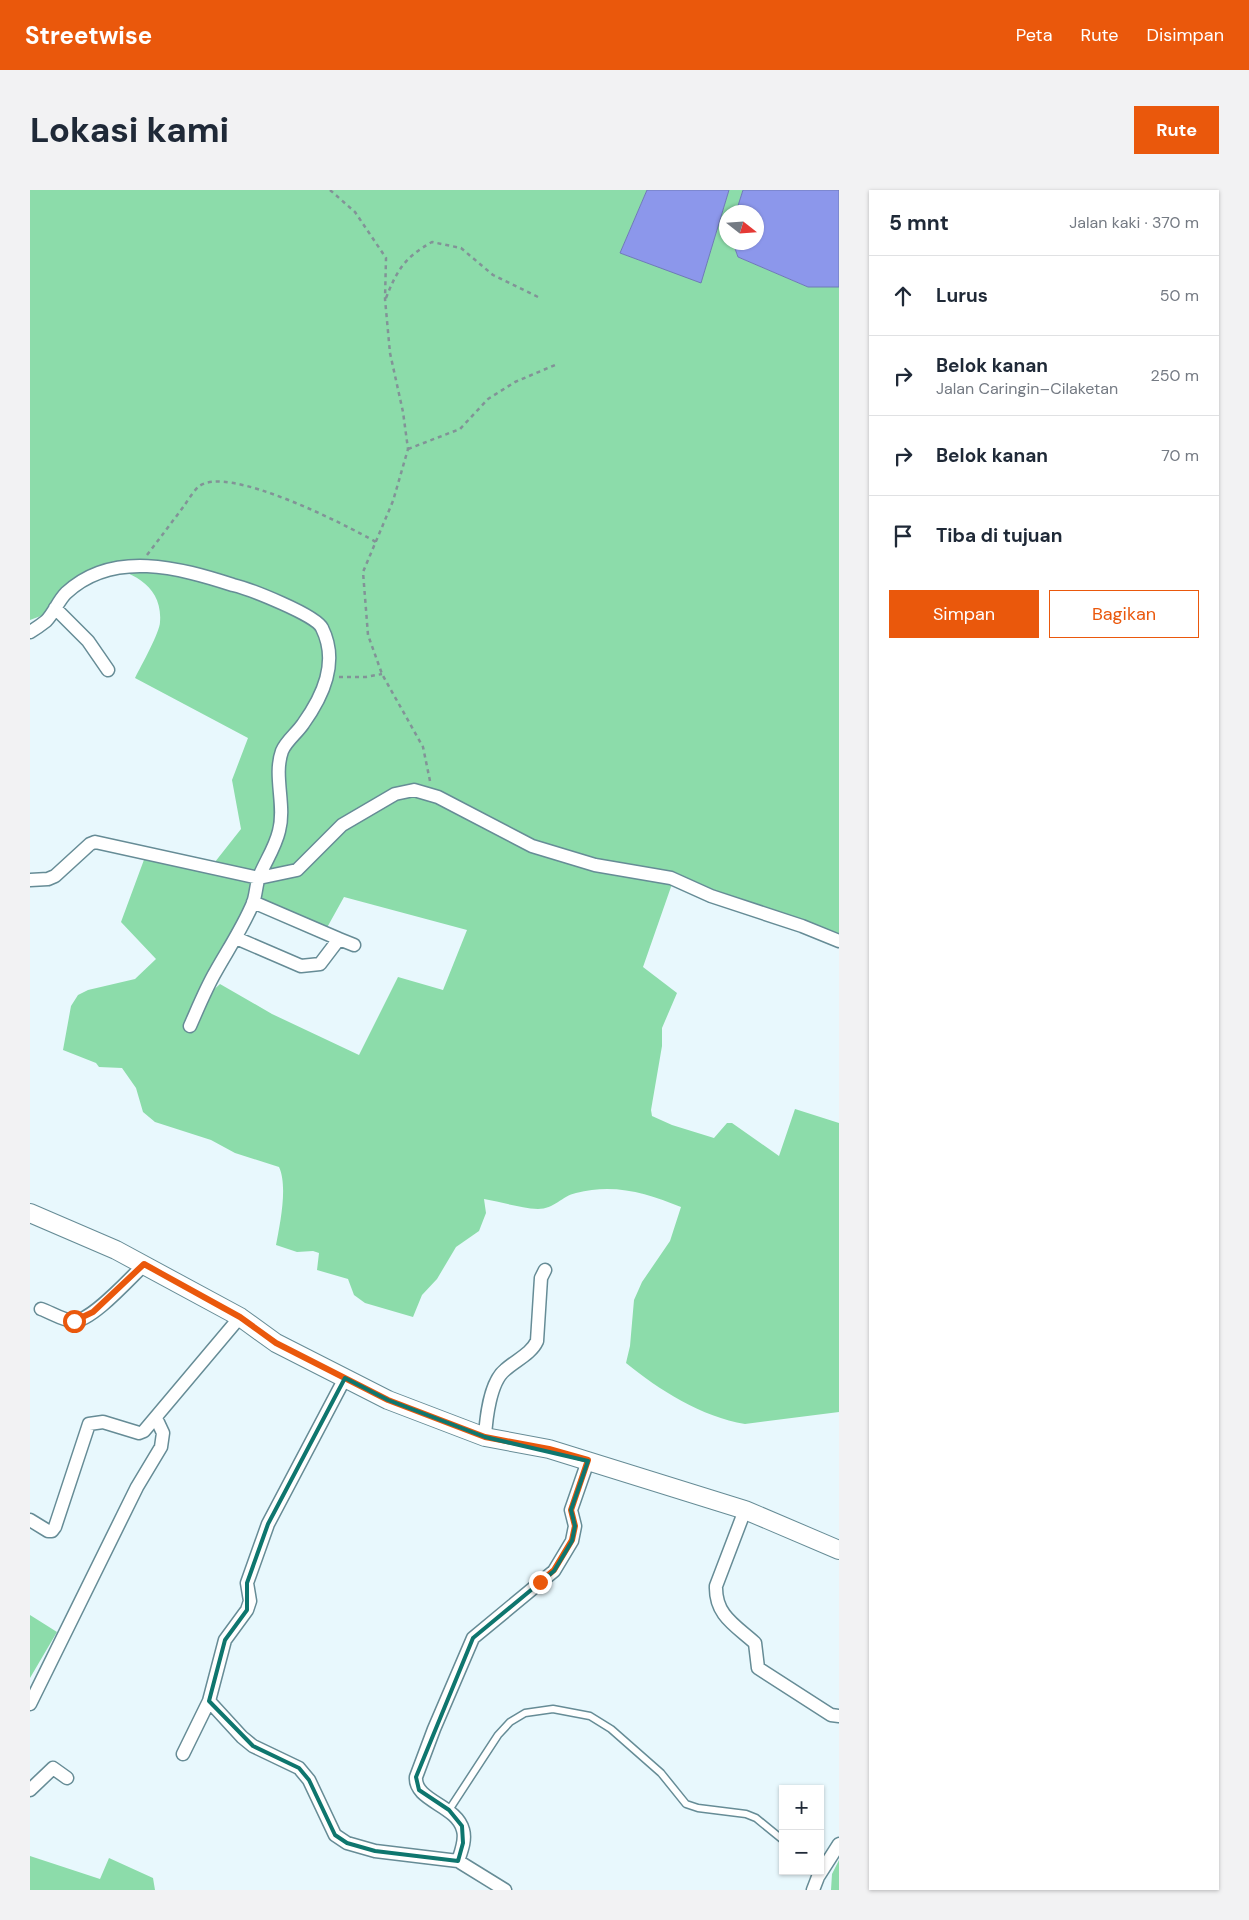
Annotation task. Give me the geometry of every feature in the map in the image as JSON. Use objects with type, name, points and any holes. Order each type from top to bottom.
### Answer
[{"type":"street","points":[[30,632],[46,621],[66,593],[86,579],[112,568],[133,565],[151,566],[203,575],[244,588],[311,617],[321,625],[327,640],[328,677],[304,723],[281,754],[279,770],[283,803],[280,830],[259,878],[253,902],[236,938],[215,972],[190,1026]]},
{"type":"street","points":[[55,608],[88,641],[108,670]]},
{"type":"street","points":[[30,880],[48,879],[55,876],[90,844],[95,842],[259,878],[296,870],[342,825],[395,794],[414,790],[438,797],[532,846],[595,865],[671,878],[710,896],[802,926],[839,942]]},
{"type":"street","points":[[253,902],[354,945]]},
{"type":"street","points":[[236,938],[301,966],[320,964],[339,939]]},
{"type":"street","points":[[30,1213],[144,1264],[240,1317],[276,1343],[388,1400],[485,1437],[549,1449],[746,1510],[839,1550]]},
{"type":"street","points":[[41,1309],[74,1321],[83,1318],[93,1312],[144,1264]]},
{"type":"street","points":[[485,1437],[486,1416],[494,1387],[502,1372],[534,1348],[537,1341],[541,1278],[545,1270]]},
{"type":"street","points":[[30,1520],[48,1531],[52,1531],[55,1527],[89,1424],[103,1422],[138,1433],[144,1431],[240,1317]]},
{"type":"street","points":[[183,1754],[209,1701],[225,1640],[247,1610],[250,1601],[247,1583],[268,1524],[345,1378]]},
{"type":"street","points":[[30,1704],[116,1529],[161,1448],[163,1433],[156,1418]]},
{"type":"street","points":[[458,1861],[464,1832],[449,1810],[418,1790],[416,1784],[434,1728],[473,1638],[554,1570],[572,1540],[575,1526],[571,1510],[588,1460]]},
{"type":"street","points":[[746,1510],[716,1586],[716,1600],[720,1611],[755,1643],[758,1668],[831,1715],[839,1716]]},
{"type":"street","points":[[209,1701],[242,1738],[253,1746],[299,1768],[309,1780],[335,1835],[347,1843],[375,1850],[458,1861],[505,1890]]},
{"type":"street","points":[[30,1790],[53,1768],[67,1778]]},
{"type":"street","points":[[824,1864],[839,1844]]},
{"type":"street","points":[[813,1890],[816,1875]]},
{"type":"lane","points":[[449,1810],[498,1735],[510,1722],[525,1713],[553,1709],[590,1716],[611,1729],[662,1773],[686,1804],[698,1808],[746,1814],[756,1818],[779,1837]]},
{"type":"path","points":[[330,190],[355,212],[386,258],[385,300],[390,353],[404,412],[408,449],[393,501],[363,572],[368,635],[382,674],[423,748],[428,778],[438,797]]},
{"type":"path","points":[[385,300],[396,272],[414,252],[432,242],[461,248],[493,275],[540,298]]},
{"type":"path","points":[[408,449],[460,429],[488,399],[515,382],[555,365]]},
{"type":"path","points":[[133,565],[146,556],[198,488],[216,481],[234,482],[260,490],[337,521],[376,542]]},
{"type":"path","points":[[328,677],[366,677],[382,674]]},
{"type":"highlighted area","points":[[345,1378],[388,1400],[485,1437],[588,1461],[571,1510],[575,1526],[572,1541],[554,1571],[473,1638],[416,1777],[419,1790],[449,1810],[462,1826],[463,1843],[458,1861],[375,1851],[347,1843],[335,1835],[309,1780],[299,1768],[253,1746],[209,1701],[225,1640],[247,1610],[247,1583],[268,1524]]},
{"type":"green space","points":[[30,190],[647,190],[620,253],[701,282],[719,223],[719,250],[736,250],[738,257],[808,287],[839,287],[839,936],[672,884],[643,967],[677,993],[662,1028],[662,1046],[651,1110],[652,1116],[672,1125],[714,1138],[727,1123],[732,1123],[779,1156],[795,1109],[839,1123],[839,1412],[745,1424],[697,1409],[652,1383],[626,1363],[630,1346],[634,1300],[642,1282],[670,1241],[681,1207],[643,1194],[617,1189],[590,1190],[576,1193],[549,1207],[538,1209],[484,1199],[486,1213],[479,1231],[456,1247],[437,1279],[422,1295],[413,1317],[365,1303],[354,1295],[348,1279],[317,1270],[319,1253],[313,1251],[297,1252],[276,1245],[283,1194],[282,1175],[279,1167],[235,1153],[211,1140],[155,1122],[143,1112],[136,1088],[122,1068],[99,1067],[96,1063],[63,1050],[71,1006],[78,995],[88,990],[135,979],[156,959],[121,922],[145,857],[211,867],[241,829],[232,780],[248,738],[135,678],[154,641],[160,622],[160,609],[156,598],[151,589],[143,582],[123,571],[100,565],[46,614],[30,620]],"holes":[[[344,897],[467,930],[443,990],[398,977],[359,1055],[272,1014],[220,984],[208,995],[257,900],[324,933]]]},
{"type":"green space","points":[[729,190],[743,190],[738,205],[724,205]]},
{"type":"green space","points":[[30,1615],[57,1632],[30,1678]]},
{"type":"green space","points":[[30,1856],[100,1879],[109,1858],[153,1878],[155,1890],[30,1890]]},
{"type":"green space","points":[[839,1860],[839,1890],[831,1890],[832,1874]]},
{"type":"water","points":[[647,190],[729,190],[724,205],[719,205],[719,223],[701,283],[620,253]]},
{"type":"water","points":[[743,190],[839,190],[839,287],[808,287],[738,257],[736,250],[764,250],[764,205],[738,205]]},
{"type":"route","points":[[74,1321],[93,1312],[144,1264],[240,1317],[276,1343],[388,1400],[485,1437],[513,1444],[549,1449],[588,1460],[571,1510],[575,1526],[572,1540],[554,1570],[540,1582]]}]
